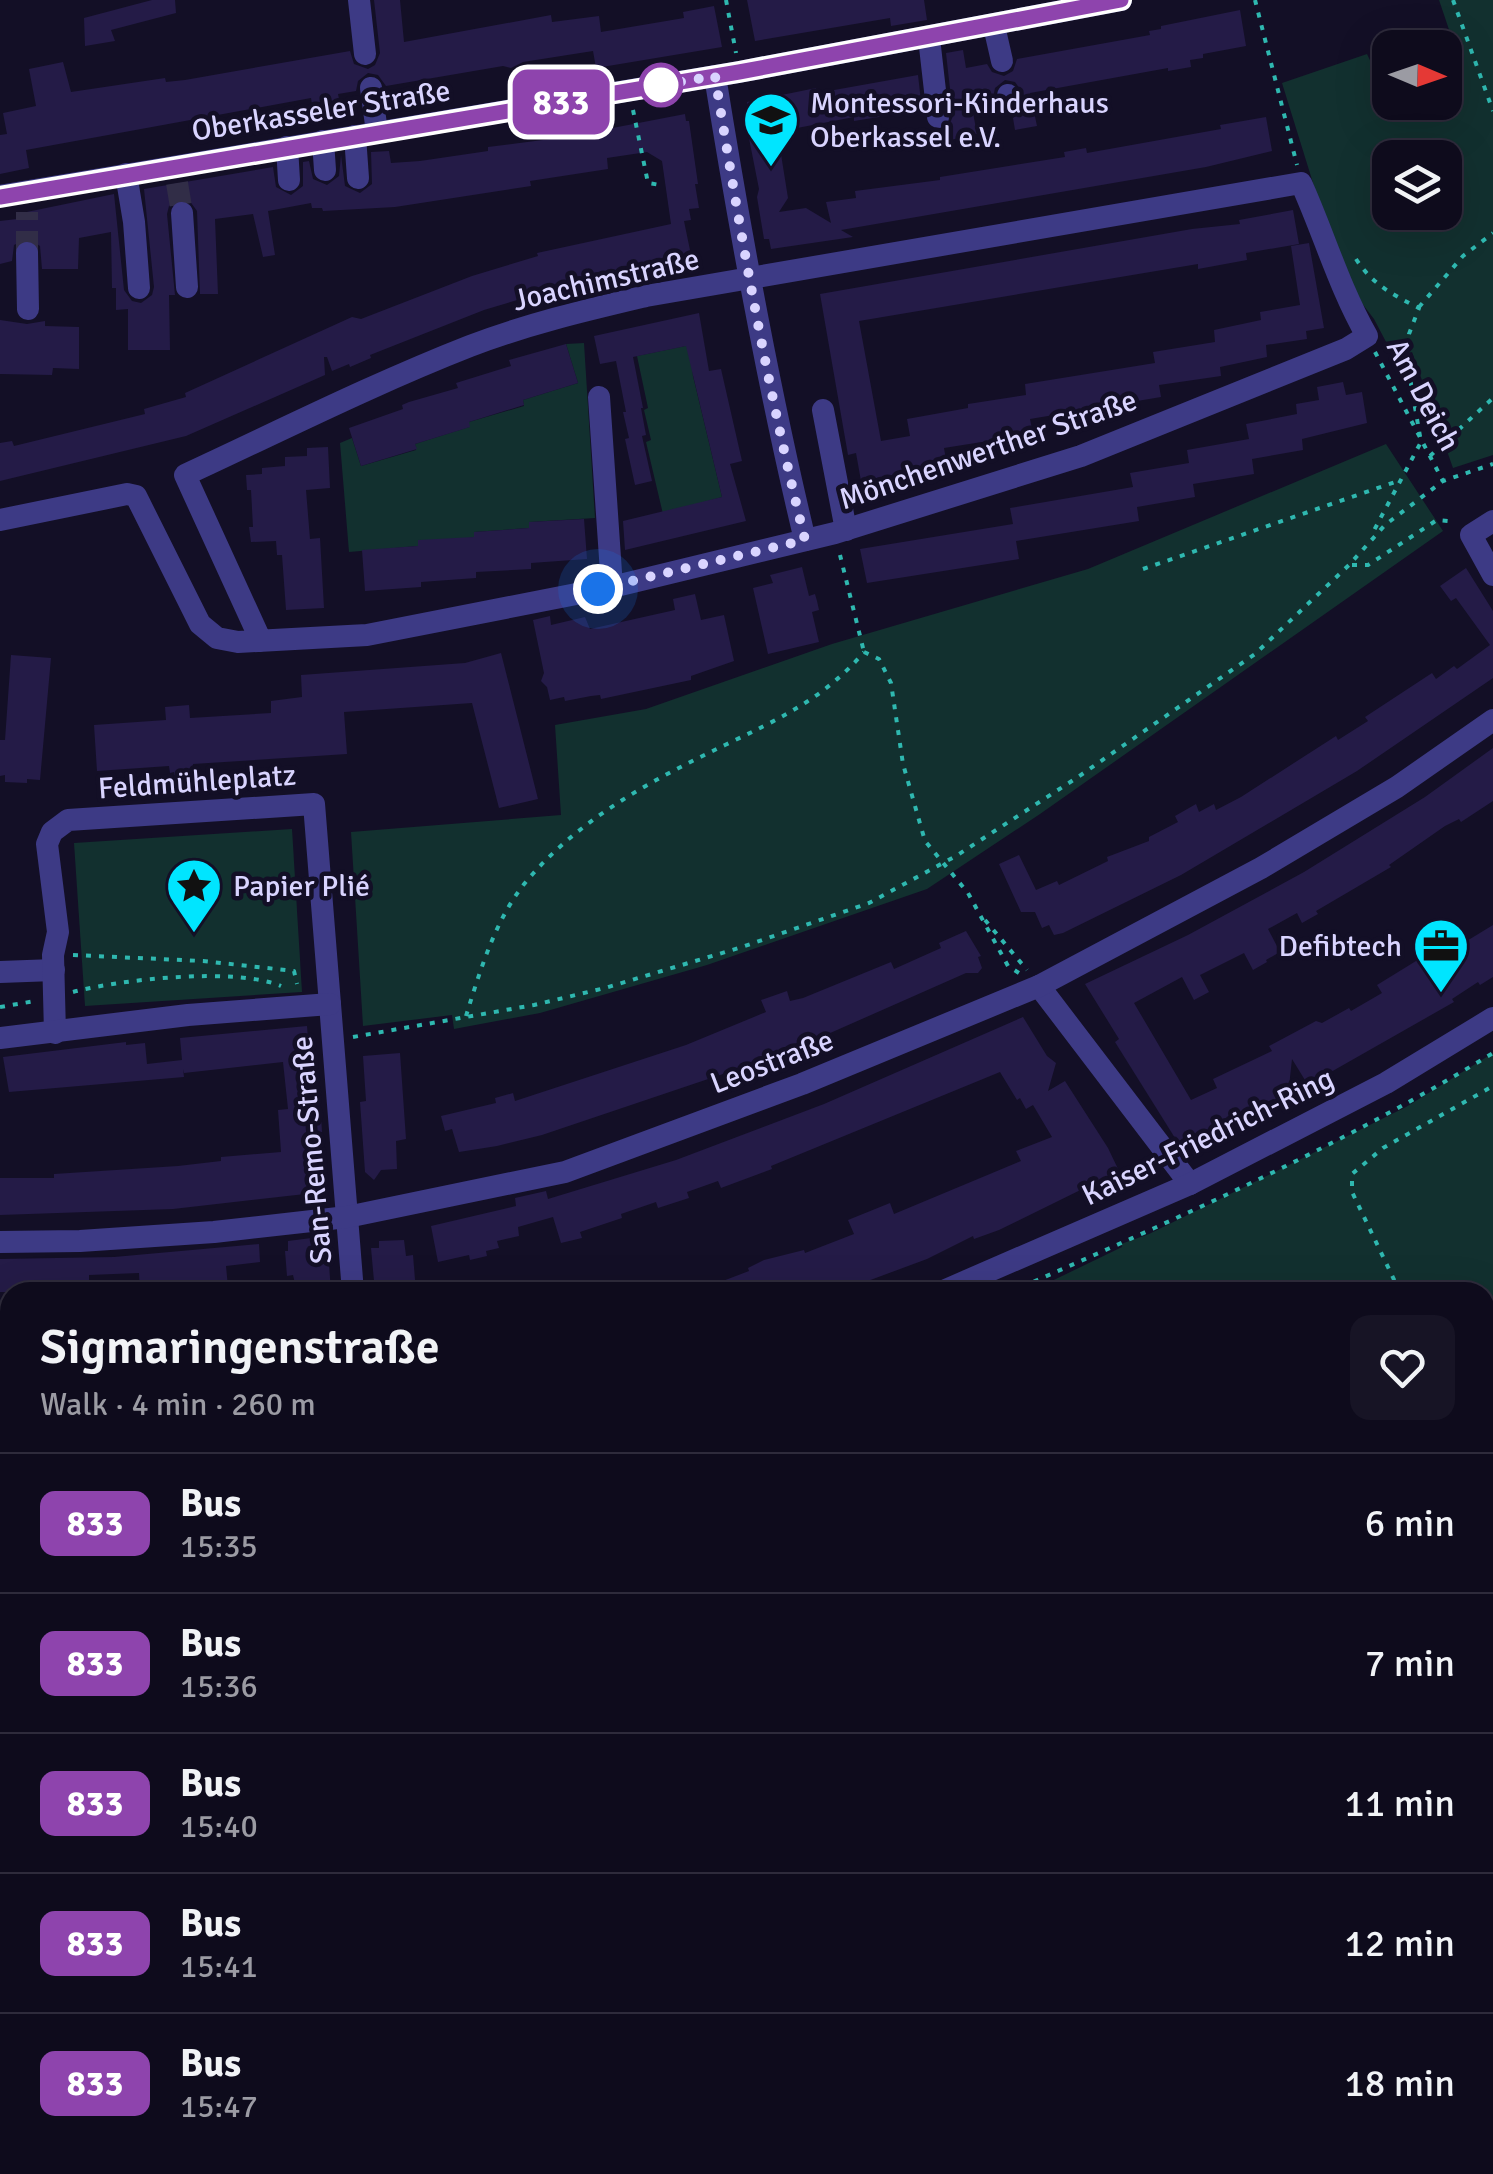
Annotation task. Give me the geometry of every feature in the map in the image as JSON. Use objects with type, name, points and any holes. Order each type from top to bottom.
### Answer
[{"type":"street","points":[[358,0],[365,54]]},
{"type":"street","points":[[1001,0],[1002,61]]},
{"type":"street","name":"Oberkasseler Straße","points":[[0,196],[28,201],[126,174],[175,175],[280,148],[739,72],[1121,0]]},
{"type":"street","points":[[930,38],[938,117]]},
{"type":"street","points":[[715,76],[748,280],[805,540]]},
{"type":"street","points":[[358,178],[371,88]]},
{"type":"street","points":[[323,141],[325,170]]},
{"type":"street","points":[[280,148],[282,181]]},
{"type":"street","points":[[126,174],[138,288]]},
{"type":"street","points":[[1302,183],[1345,298],[1367,336]]},
{"type":"street","name":"Joachimstraße","points":[[261,641],[185,475],[394,377],[474,345],[630,300],[1302,183]]},
{"type":"street","points":[[182,213],[187,287]]},
{"type":"street","points":[[27,253],[28,309]]},
{"type":"street","name":"Mönchenwerther Straße","points":[[0,520],[128,494],[140,500],[200,624],[217,638],[261,641],[367,635],[605,588],[805,540],[843,541],[1081,456],[1346,349],[1367,336]]},
{"type":"street","points":[[599,396],[605,588]]},
{"type":"street","points":[[823,410],[843,541]]},
{"type":"street","points":[[592,518],[605,588]]},
{"type":"street","points":[[1493,521],[1471,535],[1493,574]]},
{"type":"street","name":"Leostraße","points":[[0,1242],[214,1232],[346,1217],[565,1172],[802,1084],[1039,986],[1262,868],[1397,787],[1493,720]]},
{"type":"street","name":"Feldmühleplatz","points":[[54,962],[58,932],[48,844],[60,823],[314,804],[329,997]]},
{"type":"street","points":[[0,972],[54,962],[55,1033]]},
{"type":"street","points":[[1039,986],[1190,1184]]},
{"type":"street","points":[[0,1038],[329,997]]},
{"type":"street","name":"San-Remo-Straße","points":[[329,997],[352,1282]]},
{"type":"street","name":"Kaiser-Friedrich-Ring","points":[[964,1282],[1190,1184],[1386,1083],[1493,1018]]},
{"type":"path","points":[[726,0],[739,72]]},
{"type":"path","points":[[1255,0],[1302,183]]},
{"type":"path","points":[[1453,0],[1493,111]]},
{"type":"path","points":[[630,90],[648,183],[660,185]]},
{"type":"path","points":[[1368,544],[1421,442],[1406,355],[1418,308],[1464,256],[1493,233]]},
{"type":"path","points":[[1352,255],[1382,289],[1418,308]]},
{"type":"path","name":"Am Deich","points":[[1367,336],[1443,481],[1493,464]]},
{"type":"path","points":[[1430,456],[1493,398]]},
{"type":"path","points":[[1143,569],[1398,481]]},
{"type":"path","points":[[333,1039],[465,1018],[605,988],[869,903],[944,863],[1078,777],[1255,654],[1349,566],[1385,526],[1443,481]]},
{"type":"path","points":[[1349,566],[1368,566],[1437,520],[1448,521],[1456,536],[1471,535]]},
{"type":"path","points":[[843,541],[864,652]]},
{"type":"path","points":[[864,652],[879,659],[887,670],[903,764],[917,820],[932,854],[944,863],[1039,986]]},
{"type":"path","points":[[465,1018],[502,922],[524,885],[585,824],[675,769],[795,710],[835,684],[864,652]]},
{"type":"path","points":[[985,920],[1008,966],[1039,986]]},
{"type":"path","points":[[54,962],[203,961],[294,971],[300,994],[329,997]]},
{"type":"path","points":[[0,1007],[142,980],[219,977],[265,980],[282,986]]},
{"type":"path","points":[[1033,1282],[1205,1207],[1405,1104],[1493,1052]]},
{"type":"path","points":[[1395,1282],[1352,1192],[1352,1174],[1383,1148],[1493,1086]]},
{"type":"green space","points":[[1439,0],[1493,0],[1493,455],[1453,468],[1412,352],[1394,357],[1374,319],[1351,289],[1282,83],[1367,54],[1372,64],[1372,120],[1462,120],[1462,30],[1449,30]]},
{"type":"green space","points":[[584,343],[595,518],[530,522],[529,528],[474,532],[474,537],[418,546],[349,552],[340,443],[352,438],[361,466],[416,450],[415,444],[469,427],[469,422],[524,406],[523,400],[578,383],[566,344]]},
{"type":"green space","points":[[690,345],[693,376],[722,497],[663,514],[646,442],[651,440],[644,410],[648,408],[637,356]]},
{"type":"green space","points":[[1386,444],[1443,531],[927,889],[707,965],[540,1013],[454,1029],[452,1015],[363,1026],[351,832],[561,815],[555,725],[646,709],[832,644],[1088,569]]},
{"type":"green space","points":[[292,829],[302,992],[85,1006],[74,843]]},
{"type":"green space","points":[[1493,1053],[1493,1282],[1050,1282],[1122,1247],[1121,1244],[1149,1234],[1406,1107]]},
{"type":"building","points":[[152,0],[175,0],[176,13],[111,30],[115,41],[85,46],[84,18]]},
{"type":"building","points":[[374,0],[400,0],[404,42],[551,15],[552,22],[599,16],[601,32],[684,18],[683,12],[714,6],[722,47],[596,68],[593,51],[523,62],[511,68],[503,66],[386,86],[378,75],[368,73],[358,81],[356,91],[338,94],[343,119],[315,124],[311,98],[26,150],[29,168],[0,174],[0,135],[7,134],[3,113],[36,106],[29,69],[63,62],[71,92],[165,78],[166,82],[185,80],[350,51],[354,64],[368,69],[375,65],[380,53]]},
{"type":"building","points":[[747,0],[924,0],[927,20],[891,26],[890,18],[755,41]]},
{"type":"building","points":[[1240,10],[1246,46],[1203,54],[1203,58],[1190,60],[1191,67],[1030,93],[1037,126],[1015,130],[1013,118],[1023,109],[1023,93],[1015,82],[1005,80],[995,88],[993,98],[971,102],[977,134],[937,143],[936,131],[948,128],[953,116],[946,53],[963,50],[966,68],[987,64],[992,72],[1004,76],[1013,71],[1017,59],[1150,35],[1149,31],[1161,26]]},
{"type":"building","points":[[918,75],[922,110],[792,129],[780,148],[788,198],[779,212],[806,208],[831,223],[826,202],[856,198],[855,191],[940,180],[1065,157],[1064,152],[1086,148],[1087,153],[1266,117],[1272,151],[1206,167],[841,230],[853,237],[771,249],[769,239],[764,239],[757,197],[759,189],[744,113],[749,112],[747,102],[816,88],[823,92]]},
{"type":"building","points":[[685,114],[698,184],[699,208],[689,209],[691,220],[684,221],[691,255],[639,271],[638,265],[621,269],[484,310],[370,355],[371,358],[350,367],[349,364],[332,371],[324,357],[325,375],[186,436],[0,481],[0,443],[12,441],[14,446],[145,414],[144,409],[186,397],[185,393],[352,317],[361,319],[472,276],[538,256],[537,253],[671,224],[662,161],[647,152],[607,158],[608,169],[530,181],[531,186],[395,207],[323,211],[312,208],[311,203],[268,211],[275,255],[263,257],[253,214],[215,219],[218,294],[200,294],[197,211],[189,200],[180,198],[169,206],[167,214],[175,295],[169,295],[170,350],[128,350],[128,309],[116,310],[116,288],[112,288],[111,232],[79,238],[78,269],[42,269],[40,246],[28,238],[14,245],[12,261],[0,264],[0,221],[114,194],[124,290],[132,301],[141,303],[152,295],[154,287],[144,189],[273,167],[276,187],[291,195],[303,186],[303,162],[309,161],[313,179],[327,185],[339,176],[341,155],[345,186],[360,193],[372,184],[371,152],[389,151],[391,163],[420,161]]},
{"type":"building","points":[[1293,210],[1299,244],[1246,253],[1247,260],[1198,269],[1198,264],[859,321],[881,441],[910,436],[907,419],[1026,395],[1025,384],[1155,363],[1153,352],[1215,342],[1214,330],[1261,320],[1260,312],[1300,305],[1291,246],[1309,243],[1324,328],[1306,331],[1307,339],[1266,345],[1267,357],[1220,367],[1221,376],[1159,385],[1161,397],[1030,419],[1033,434],[944,448],[946,460],[930,463],[931,468],[861,481],[856,453],[848,455],[820,294],[1240,224],[1239,220]]},
{"type":"building","points":[[699,313],[709,371],[721,369],[742,461],[730,464],[746,521],[625,550],[623,521],[722,497],[686,346],[633,357],[643,408],[646,435],[642,436],[652,481],[635,485],[616,361],[600,364],[594,336]]},
{"type":"building","points":[[0,320],[79,327],[79,369],[53,368],[52,375],[0,374]]},
{"type":"building","points":[[566,344],[578,383],[469,422],[470,427],[415,444],[417,449],[361,466],[349,428],[403,409],[402,405],[409,402],[458,388],[456,383],[511,366],[509,360]]},
{"type":"building","points":[[1343,382],[1346,395],[1362,392],[1367,423],[1302,439],[1303,450],[1252,459],[1254,474],[1193,484],[1195,497],[1137,507],[1139,521],[1016,541],[1019,559],[867,583],[860,549],[1013,524],[1010,508],[1133,487],[1130,473],[1189,463],[1187,450],[1249,439],[1246,424],[1297,414],[1296,404],[1319,400],[1317,387]]},
{"type":"building","points":[[328,447],[330,488],[306,490],[310,539],[320,538],[324,608],[286,610],[282,555],[277,555],[276,541],[251,542],[251,490],[247,490],[246,475],[262,474],[262,468],[285,466],[285,457],[307,456],[307,448]]},
{"type":"building","points":[[584,519],[587,559],[531,563],[531,569],[476,572],[476,578],[421,582],[421,587],[365,591],[362,550],[418,546],[418,540],[474,537],[474,532],[529,528],[529,522]]},
{"type":"building","points":[[802,567],[809,596],[815,594],[817,601],[819,610],[812,612],[819,642],[768,654],[753,588],[773,583],[770,575]]},
{"type":"building","points":[[1466,568],[1493,611],[1493,678],[1357,771],[1181,875],[1063,933],[1054,935],[1049,925],[1042,928],[1035,912],[1021,912],[999,864],[1019,855],[1036,890],[1057,881],[1059,885],[1108,861],[1107,857],[1149,841],[1149,837],[1178,822],[1175,816],[1196,804],[1199,812],[1214,804],[1216,810],[1241,797],[1336,736],[1338,740],[1368,721],[1365,717],[1432,673],[1436,679],[1454,666],[1457,669],[1490,645],[1456,598],[1451,601],[1440,586]]},
{"type":"building","points":[[695,594],[701,620],[724,615],[734,661],[691,676],[691,680],[601,699],[600,695],[550,700],[541,681],[544,673],[533,620],[550,616],[551,625],[585,617],[590,629],[675,610],[673,599]]},
{"type":"building","points":[[501,653],[538,799],[499,808],[472,703],[344,712],[347,754],[193,764],[192,784],[175,785],[169,766],[97,771],[94,725],[166,720],[165,707],[189,705],[190,718],[271,713],[271,701],[302,697],[301,675],[465,663]]},
{"type":"building","points":[[11,655],[51,658],[40,780],[27,779],[27,783],[5,782],[5,775],[0,776],[0,740],[5,740]]},
{"type":"building","points":[[1493,748],[1493,801],[1461,822],[1459,819],[1445,826],[1391,867],[1316,911],[1318,914],[1302,923],[1297,913],[1268,929],[1280,952],[1267,962],[1253,970],[1244,953],[1200,975],[1209,992],[1194,1000],[1182,977],[1134,1003],[1191,1100],[1217,1088],[1213,1079],[1272,1051],[1269,1046],[1316,1021],[1322,1023],[1349,1008],[1351,1011],[1382,993],[1377,985],[1429,953],[1434,961],[1493,925],[1493,977],[1480,985],[1478,982],[1452,999],[1454,1002],[1308,1085],[1292,1059],[1288,1096],[1273,1099],[1214,1128],[1217,1134],[1198,1143],[1195,1134],[1180,1146],[1115,1042],[1119,1039],[1085,984],[1188,935],[1304,872],[1425,797]]},
{"type":"building","points":[[966,931],[981,956],[978,957],[982,968],[978,973],[966,973],[794,1049],[795,1052],[542,1135],[497,1146],[459,1152],[452,1129],[445,1131],[441,1116],[496,1103],[495,1098],[513,1093],[515,1101],[686,1045],[766,1012],[761,1000],[787,991],[790,1001],[803,998],[891,962],[894,969],[941,948],[939,943]]},
{"type":"building","points":[[1023,1017],[1047,1056],[1056,1063],[1048,1091],[1065,1081],[1119,1171],[999,1230],[974,1239],[973,1236],[927,1259],[865,1282],[720,1282],[749,1271],[748,1268],[764,1260],[804,1250],[805,1253],[854,1234],[848,1220],[890,1203],[894,1214],[1021,1161],[1016,1151],[1052,1137],[1033,1105],[1026,1109],[1020,1098],[1017,1100],[1000,1072],[771,1166],[772,1169],[721,1188],[718,1181],[687,1192],[689,1198],[658,1208],[656,1202],[621,1214],[622,1218],[580,1232],[582,1238],[561,1243],[553,1217],[518,1227],[519,1236],[497,1241],[499,1248],[486,1251],[487,1256],[470,1260],[469,1255],[438,1262],[431,1226],[516,1206],[515,1198],[546,1191],[548,1199],[676,1160],[824,1104]]},
{"type":"building","points":[[307,1026],[314,1116],[321,1116],[322,1132],[318,1132],[323,1192],[173,1209],[0,1215],[0,1178],[54,1178],[54,1174],[178,1166],[221,1161],[221,1157],[281,1152],[278,1110],[288,1109],[283,1062],[184,1073],[183,1069],[184,1077],[9,1092],[3,1057],[126,1042],[145,1043],[147,1064],[182,1060],[180,1038]]},
{"type":"building","points":[[400,1053],[406,1139],[396,1141],[397,1169],[381,1170],[374,1180],[365,1172],[360,1102],[366,1101],[363,1056]]},
{"type":"building","points":[[327,1236],[330,1282],[295,1282],[293,1275],[287,1276],[288,1241]]},
{"type":"building","points":[[404,1240],[406,1256],[413,1255],[415,1282],[374,1282],[371,1248],[379,1248],[379,1241]]},
{"type":"building","points":[[259,1244],[260,1262],[226,1266],[228,1282],[139,1282],[139,1273],[89,1275],[89,1282],[0,1282],[0,1259],[114,1257]]},
{"type":"tunnel","points":[[177,183],[182,213]]},
{"type":"tunnel","points":[[27,212],[27,253]]},
{"type":"bus line","name":"833","points":[[0,197],[739,72],[1121,0]]},
{"type":"place","name":"Montessori-Kinderhaus Oberkassel e.V.","points":[[771,169]]},
{"type":"place","name":"Papier Plié","points":[[194,935]]},
{"type":"place","name":"Defibtech","points":[[1441,995]]},
{"type":"route","points":[[598,589],[805,540],[748,280],[715,76],[661,85]]}]
